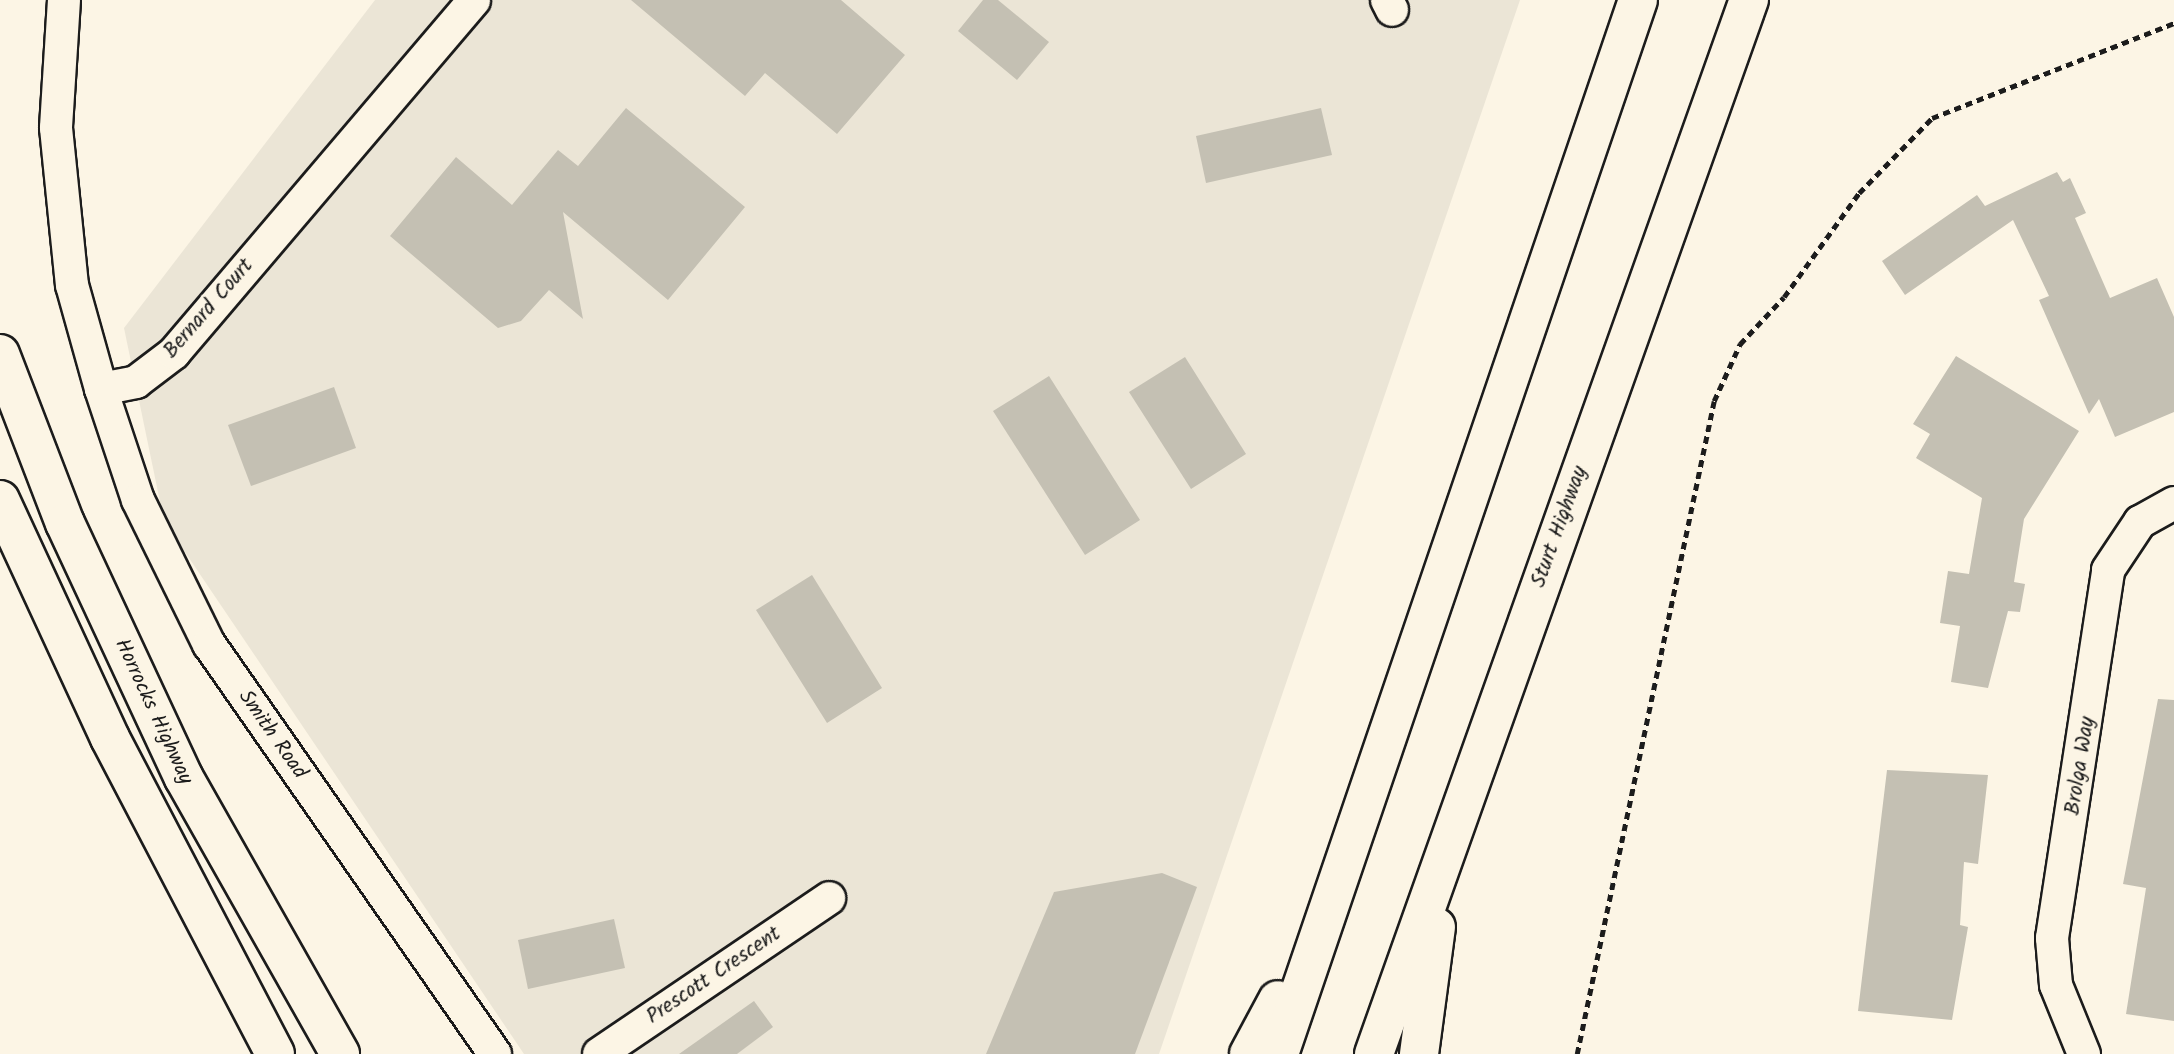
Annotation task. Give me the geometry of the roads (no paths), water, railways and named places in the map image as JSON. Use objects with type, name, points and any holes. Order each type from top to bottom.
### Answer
[{"type":"highway","points":[[1279,1054],[1638,0]]},
{"type":"highway","name":"Sturt Highway","points":[[1374,1054],[1451,831],[1749,0]]},
{"type":"highway","name":"Horrocks Highway","points":[[0,354],[65,523],[184,778],[340,1054]]},
{"type":"highway","points":[[0,500],[110,738],[275,1054]]},
{"type":"highway","points":[[1419,1054],[1451,831]]},
{"type":"highway","points":[[1249,1054],[1326,910]]},
{"type":"street","points":[[64,0],[56,128],[72,285],[101,389]]},
{"type":"street","name":"Bernard Court","points":[[101,389],[136,382],[174,354],[474,0]]},
{"type":"street","name":"Smith Road","points":[[101,389],[138,500],[209,644],[495,1054]]},
{"type":"street","name":"Brolga Way","points":[[2084,1054],[2056,985],[2052,939],[2108,570],[2140,522],[2174,503]]},
{"type":"street","name":"Prescott Crescent","points":[[599,1054],[829,898]]}]
